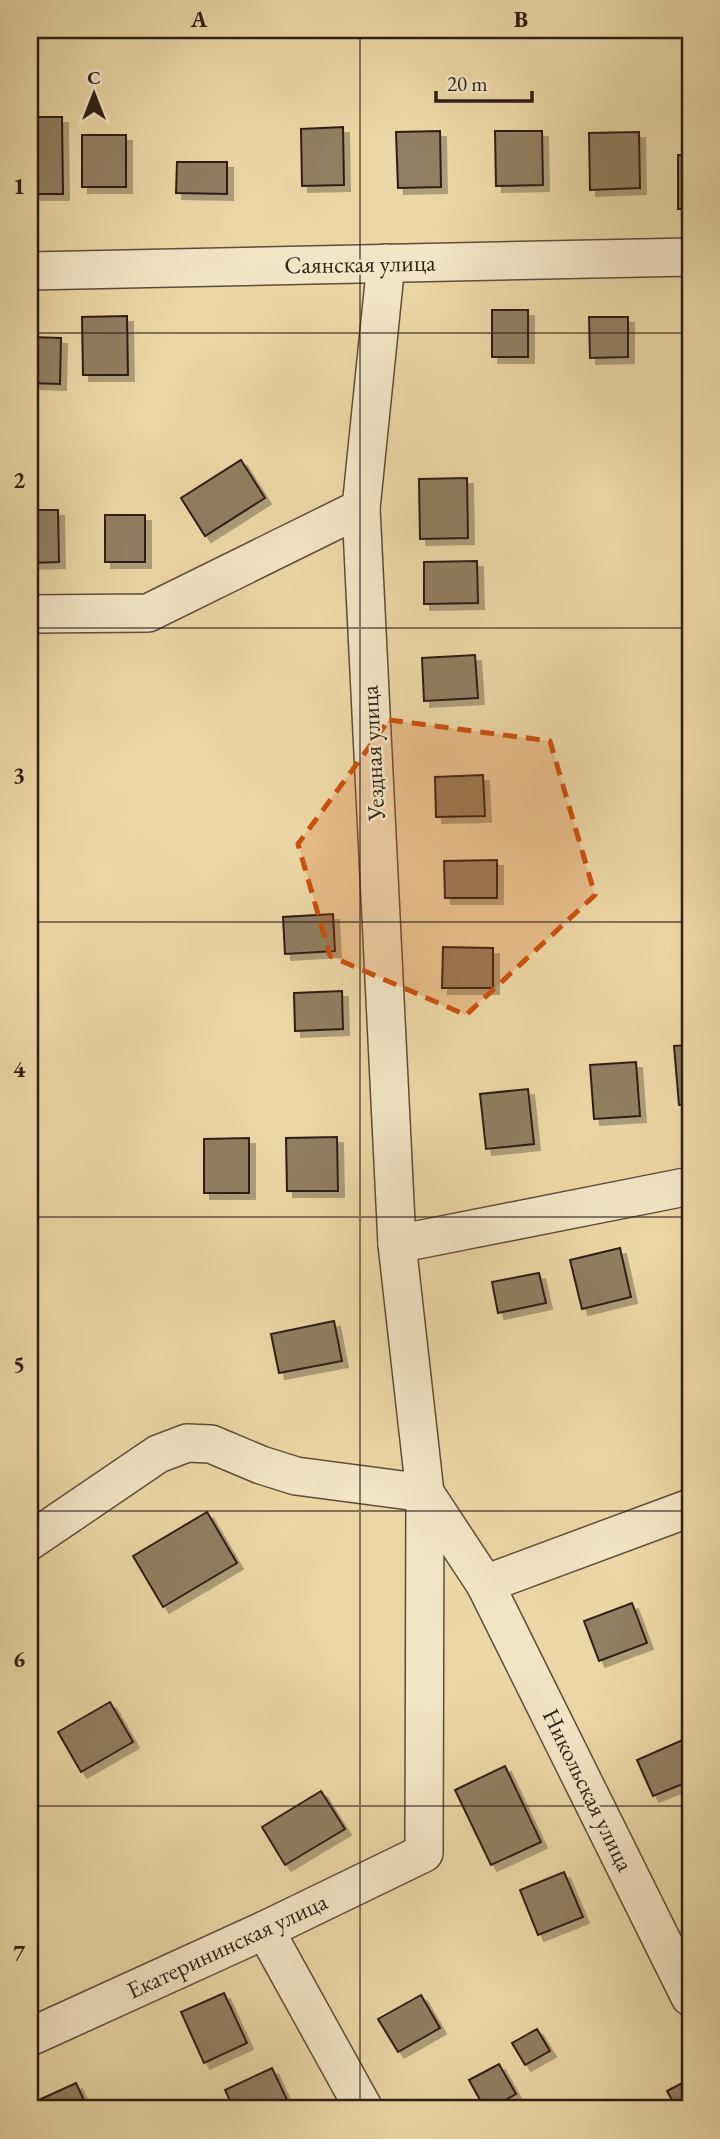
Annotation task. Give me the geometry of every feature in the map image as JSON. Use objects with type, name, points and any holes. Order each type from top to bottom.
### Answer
[{"type":"street","name":"Саянская улица","points":[[30,271],[690,257]]},
{"type":"street","name":"Уездная улица","points":[[386,263],[361,508],[397,1244],[425,1493],[424,1853]]},
{"type":"street","points":[[30,614],[148,613],[361,508]]},
{"type":"street","points":[[397,1244],[690,1186]]},
{"type":"street","points":[[30,1541],[159,1454],[187,1444],[211,1444],[296,1476],[425,1493]]},
{"type":"street","name":"Никольская улица","points":[[425,1493],[485,1584],[690,1997]]},
{"type":"street","points":[[485,1584],[690,1508]]},
{"type":"street","name":"Екатерининская улица","points":[[30,2037],[265,1930],[424,1853]]},
{"type":"street","points":[[265,1930],[364,2109]]},
{"type":"highlighted area","points":[[389,720],[550,741],[595,895],[466,1015],[330,956],[298,844]]},
{"type":"building","points":[[30,117],[62,117],[63,194],[30,194]]},
{"type":"building","points":[[343,127],[344,185],[302,186],[301,129]]},
{"type":"building","points":[[440,131],[441,187],[398,188],[396,132]]},
{"type":"building","points":[[495,131],[542,131],[543,185],[496,186]]},
{"type":"building","points":[[639,132],[640,188],[590,190],[589,133]]},
{"type":"building","points":[[82,135],[126,135],[126,187],[82,187]]},
{"type":"building","points":[[678,155],[690,155],[690,209],[678,209]]},
{"type":"building","points":[[177,162],[227,162],[227,194],[176,193]]},
{"type":"building","points":[[492,310],[528,310],[528,357],[492,357]]},
{"type":"building","points":[[127,316],[128,375],[83,375],[82,317]]},
{"type":"building","points":[[589,317],[628,317],[628,357],[590,358]]},
{"type":"building","points":[[30,337],[61,338],[60,384],[30,383]]},
{"type":"building","points":[[241,460],[265,498],[205,536],[181,498]]},
{"type":"building","points":[[467,478],[468,538],[420,539],[419,479]]},
{"type":"building","points":[[30,510],[58,510],[59,562],[30,563]]},
{"type":"building","points":[[105,515],[145,515],[145,562],[105,562]]},
{"type":"building","points":[[477,561],[478,603],[424,604],[424,562]]},
{"type":"building","points":[[475,655],[478,698],[424,701],[422,658]]},
{"type":"building","points":[[483,775],[485,816],[436,817],[435,777]]},
{"type":"building","points":[[497,860],[497,898],[445,898],[444,861]]},
{"type":"building","points":[[333,914],[335,951],[285,954],[283,917]]},
{"type":"building","points":[[443,947],[493,948],[493,988],[442,988]]},
{"type":"building","points":[[342,991],[343,1029],[295,1031],[294,993]]},
{"type":"building","points":[[690,1045],[690,1104],[679,1105],[674,1046]]},
{"type":"building","points":[[636,1062],[640,1116],[594,1119],[590,1065]]},
{"type":"building","points":[[528,1089],[534,1144],[486,1149],[480,1094]]},
{"type":"building","points":[[337,1137],[338,1191],[287,1191],[286,1138]]},
{"type":"building","points":[[249,1138],[249,1193],[204,1193],[204,1139]]},
{"type":"building","points":[[620,1248],[631,1297],[582,1309],[570,1260]]},
{"type":"building","points":[[539,1273],[546,1303],[498,1313],[492,1282]]},
{"type":"building","points":[[334,1321],[342,1361],[279,1373],[271,1334]]},
{"type":"building","points":[[207,1512],[237,1563],[163,1607],[133,1556]]},
{"type":"building","points":[[632,1603],[647,1643],[599,1661],[584,1621]]},
{"type":"building","points":[[110,1702],[133,1742],[81,1772],[58,1732]]},
{"type":"building","points":[[687,1738],[690,1746],[690,1781],[653,1796],[637,1760]]},
{"type":"building","points":[[505,1766],[541,1842],[491,1865],[455,1790]]},
{"type":"building","points":[[321,1791],[345,1829],[285,1865],[262,1827]]},
{"type":"building","points":[[564,1872],[583,1917],[538,1935],[520,1890]]},
{"type":"building","points":[[224,1993],[247,2043],[204,2063],[181,2012]]},
{"type":"building","points":[[421,1995],[440,2028],[398,2052],[378,2019]]},
{"type":"building","points":[[537,2029],[550,2051],[525,2065],[512,2043]]},
{"type":"building","points":[[499,2064],[516,2094],[490,2109],[485,2109],[469,2080]]},
{"type":"building","points":[[272,2068],[291,2108],[234,2109],[225,2090]]},
{"type":"building","points":[[690,2079],[690,2109],[677,2109],[667,2091]]},
{"type":"building","points":[[76,2083],[88,2109],[30,2109],[30,2104]]}]
